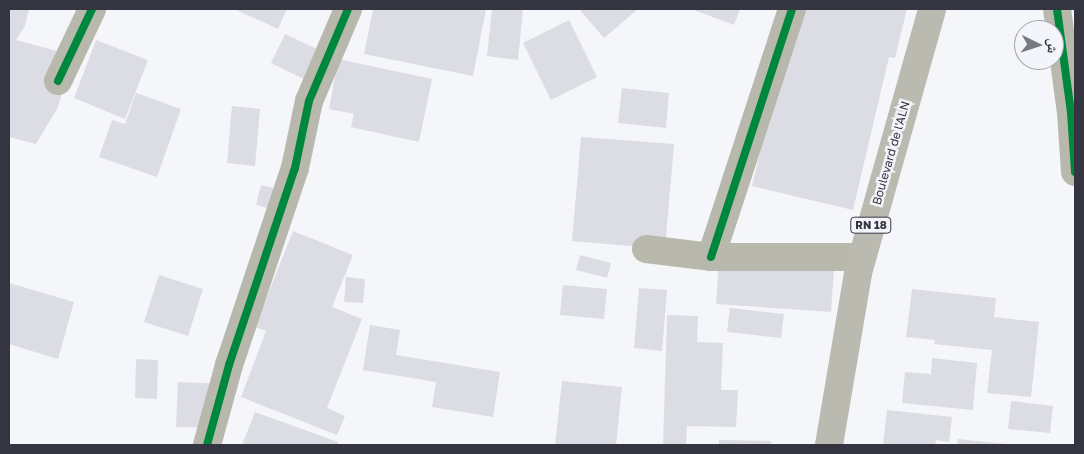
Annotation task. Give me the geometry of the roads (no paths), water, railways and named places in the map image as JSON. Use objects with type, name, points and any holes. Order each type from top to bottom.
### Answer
[{"type":"main road","name":"Boulevard de l'ALN","points":[[829,445],[862,257],[932,9]]},
{"type":"street","points":[[58,81],[92,9]]},
{"type":"street","points":[[207,445],[229,365],[295,168],[309,101],[348,9]]},
{"type":"street","points":[[712,257],[792,9]]},
{"type":"street","points":[[1057,9],[1073,114],[1075,172]]},
{"type":"street","points":[[646,249],[712,257],[862,257]]}]
